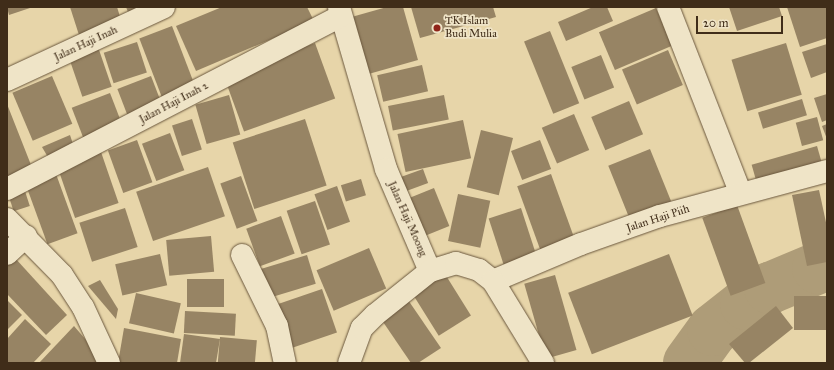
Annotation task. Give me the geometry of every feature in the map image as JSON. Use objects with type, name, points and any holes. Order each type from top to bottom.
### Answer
[{"type":"street","name":"Jalan Haji Inah","points":[[7,80],[164,7]]},
{"type":"street","points":[[668,7],[740,192]]},
{"type":"street","name":"Jalan Haji Inah 2","points":[[7,189],[340,11]]},
{"type":"street","name":"Jalan Haji Moong","points":[[340,11],[386,169],[430,271],[456,263],[479,270],[493,281],[543,363]]},
{"type":"street","name":"Jalan Haji Piih","points":[[493,281],[581,244],[660,216],[740,192],[827,171]]},
{"type":"street","points":[[7,219],[26,236],[62,274],[83,307],[109,363]]},
{"type":"street","points":[[7,254],[26,236]]},
{"type":"street","points":[[242,255],[276,326],[285,363]]},
{"type":"street","points":[[345,360],[362,328],[430,271]]},
{"type":"building","points":[[7,7],[33,7],[9,15]]},
{"type":"building","points":[[70,7],[117,7],[121,20],[79,35]]},
{"type":"building","points":[[126,7],[141,7],[128,12]]},
{"type":"building","points":[[222,7],[307,7],[314,21],[196,71],[176,26]]},
{"type":"building","points":[[387,7],[403,7],[418,60],[365,75],[348,18]]},
{"type":"building","name":"TK Islam Budi Mulia","points":[[411,7],[493,7],[496,17],[420,38]]},
{"type":"building","points":[[593,7],[607,7],[613,21],[566,41],[558,22]]},
{"type":"building","points":[[729,7],[779,7],[782,16],[737,31]]},
{"type":"building","points":[[787,7],[827,7],[827,38],[800,47]]},
{"type":"building","points":[[656,8],[672,46],[615,70],[599,32]]},
{"type":"building","points":[[172,26],[195,85],[162,97],[139,39]]},
{"type":"building","points":[[550,31],[579,103],[553,114],[524,41]]},
{"type":"building","points":[[137,42],[147,72],[114,83],[104,53]]},
{"type":"building","points":[[315,43],[335,98],[244,132],[224,76]]},
{"type":"building","points":[[786,43],[802,95],[747,111],[731,60]]},
{"type":"building","points":[[827,44],[827,72],[811,78],[802,52]]},
{"type":"building","points":[[98,47],[112,87],[82,97],[69,57]]},
{"type":"building","points":[[668,50],[683,85],[637,105],[622,70]]},
{"type":"building","points":[[601,55],[614,87],[584,99],[571,67]]},
{"type":"building","points":[[422,65],[428,91],[383,102],[377,75]]},
{"type":"building","points":[[52,76],[72,124],[33,141],[12,93]]},
{"type":"building","points":[[151,76],[162,104],[128,117],[117,89]]},
{"type":"building","points":[[110,93],[123,127],[85,141],[72,108]]},
{"type":"building","points":[[827,94],[827,120],[822,122],[814,98]]},
{"type":"building","points":[[229,95],[240,134],[207,144],[195,105]]},
{"type":"building","points":[[444,95],[449,120],[393,130],[388,106]]},
{"type":"building","points":[[802,99],[807,115],[763,129],[758,112]]},
{"type":"building","points":[[629,101],[643,134],[605,150],[591,117]]},
{"type":"building","points":[[7,104],[33,170],[7,180]]},
{"type":"building","points":[[574,114],[589,150],[557,164],[542,128]]},
{"type":"building","points":[[817,117],[823,140],[802,146],[796,123]]},
{"type":"building","points":[[192,119],[202,149],[182,156],[172,125]]},
{"type":"building","points":[[305,119],[327,186],[254,209],[233,142]]},
{"type":"building","points":[[463,120],[471,158],[406,172],[397,134]]},
{"type":"building","points":[[827,124],[827,139],[822,126]]},
{"type":"building","points":[[481,130],[513,138],[499,195],[467,187]]},
{"type":"building","points":[[170,133],[184,170],[156,181],[142,144]]},
{"type":"building","points":[[70,135],[74,147],[49,159],[42,147]]},
{"type":"building","points":[[137,140],[152,182],[123,193],[108,151]]},
{"type":"building","points":[[540,140],[551,169],[522,180],[511,151]]},
{"type":"building","points":[[817,146],[823,167],[758,186],[752,165]]},
{"type":"building","points":[[650,149],[672,203],[630,220],[608,166]]},
{"type":"building","points":[[101,152],[119,203],[75,218],[58,167]]},
{"type":"building","points":[[208,167],[225,216],[153,241],[136,192]]},
{"type":"building","points":[[423,169],[428,183],[399,194],[394,180]]},
{"type":"building","points":[[56,174],[78,233],[47,244],[26,185]]},
{"type":"building","points":[[551,174],[576,242],[542,254],[517,186]]},
{"type":"building","points":[[241,176],[257,221],[237,229],[220,184]]},
{"type":"building","points":[[361,179],[366,195],[346,201],[341,185]]},
{"type":"building","points":[[23,185],[30,206],[14,211],[7,190]]},
{"type":"building","points":[[337,186],[350,222],[327,230],[314,194]]},
{"type":"building","points":[[434,188],[449,226],[423,237],[408,198]]},
{"type":"building","points":[[819,190],[827,227],[827,262],[807,266],[792,195]]},
{"type":"building","points":[[458,194],[490,201],[480,248],[448,241]]},
{"type":"building","points":[[315,201],[330,244],[302,254],[287,211]]},
{"type":"building","points":[[737,205],[765,283],[731,296],[702,218]]},
{"type":"building","points":[[125,208],[138,247],[92,262],[79,223]]},
{"type":"building","points":[[521,208],[536,254],[503,264],[489,219]]},
{"type":"building","points":[[281,216],[295,254],[260,266],[246,229]]},
{"type":"building","points":[[211,236],[214,272],[169,276],[166,240]]},
{"type":"building","points":[[369,248],[386,289],[334,311],[317,270]]},
{"type":"building","points":[[160,254],[167,285],[122,296],[115,264]]},
{"type":"building","points":[[669,254],[693,316],[592,354],[568,293]]},
{"type":"building","points":[[307,255],[316,284],[268,298],[259,270]]},
{"type":"building","points":[[15,258],[67,315],[46,335],[7,294],[7,265]]},
{"type":"building","points":[[445,274],[471,316],[439,336],[413,294]]},
{"type":"building","points":[[555,275],[576,350],[546,359],[524,284]]},
{"type":"building","points":[[187,279],[224,279],[224,307],[187,307]]},
{"type":"building","points":[[100,280],[118,309],[116,319],[88,286]]},
{"type":"building","points":[[322,289],[337,332],[289,349],[274,306]]},
{"type":"building","points":[[136,293],[181,303],[174,334],[129,323]]},
{"type":"building","points":[[794,296],[827,296],[827,330],[794,330]]},
{"type":"building","points":[[406,297],[441,348],[418,363],[411,363],[379,316]]},
{"type":"building","points":[[7,300],[22,315],[7,330]]},
{"type":"building","points":[[776,306],[793,328],[749,363],[745,363],[729,344]]},
{"type":"building","points":[[185,311],[236,314],[235,336],[184,333]]},
{"type":"building","points":[[25,319],[51,344],[33,363],[7,363],[7,339]]},
{"type":"building","points":[[74,326],[86,340],[98,363],[39,363]]},
{"type":"building","points":[[124,328],[181,339],[177,363],[118,363]]},
{"type":"building","points":[[184,334],[220,339],[216,363],[180,363]]},
{"type":"building","points":[[220,337],[257,340],[255,363],[218,363]]},
{"type":"waterway","points":[[689,363],[713,330],[746,304],[770,288],[818,268],[827,266]]},
{"type":"place","name":"TK Islam Budi Mulia","points":[[437,28]]}]
